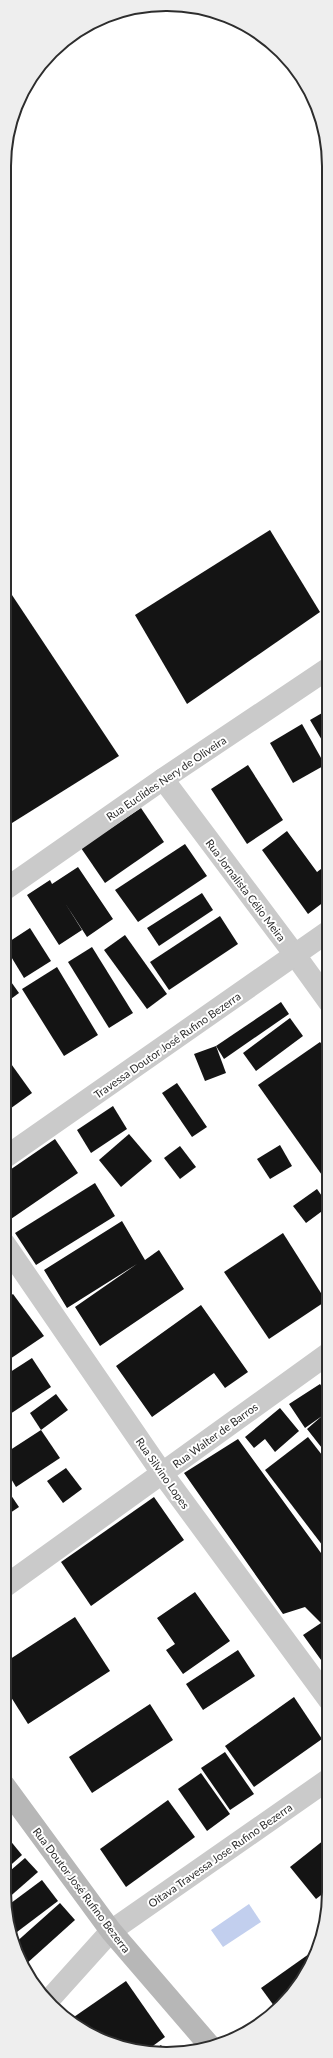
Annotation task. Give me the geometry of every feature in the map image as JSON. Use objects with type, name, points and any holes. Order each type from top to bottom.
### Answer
[{"type":"main road","name":"Rua Doutor José Rufino Bezerra","points":[[11,1795],[111,1931],[207,2042]]},
{"type":"street","name":"Rua Euclides Nery de Oliveira","points":[[11,885],[163,779],[322,673]]},
{"type":"street","name":"Rua Jornalista Célio Meira","points":[[163,779],[322,992]]},
{"type":"street","name":"Travessa Doutor José Rufino Bezerra","points":[[11,1153],[322,936]]},
{"type":"street","name":"Rua Silvino Lopes","points":[[11,1253],[162,1473],[322,1690]]},
{"type":"street","name":"Rua Walter de Barros","points":[[11,1582],[322,1358]]},
{"type":"street","name":"Oitava Travessa Jose Rufino Bezerra","points":[[52,1996],[111,1931],[322,1784]]},
{"type":"water","points":[[249,1904],[261,1922],[223,1947],[211,1930]]},
{"type":"building","points":[[270,530],[320,612],[187,704],[135,615]]},
{"type":"building","points":[[11,594],[119,756],[11,824]]},
{"type":"building","points":[[322,713],[322,740],[310,720]]},
{"type":"building","points":[[302,724],[322,760],[322,767],[293,783],[270,743]]},
{"type":"building","points":[[248,765],[283,820],[247,844],[211,789]]},
{"type":"building","points":[[141,808],[164,842],[105,883],[81,848]]},
{"type":"building","points":[[287,831],[317,872],[322,868],[322,903],[308,914],[262,850]]},
{"type":"building","points":[[185,844],[207,876],[138,922],[115,890]]},
{"type":"building","points":[[78,867],[113,919],[87,937],[65,903],[82,930],[59,945],[27,895],[50,880],[52,884]]},
{"type":"building","points":[[202,893],[213,910],[159,946],[147,928]]},
{"type":"building","points":[[220,916],[238,944],[169,990],[150,962]]},
{"type":"building","points":[[30,928],[51,961],[24,978],[11,957],[11,940]]},
{"type":"building","points":[[125,935],[167,994],[147,1009],[104,950]]},
{"type":"building","points":[[92,947],[133,1013],[109,1028],[68,962]]},
{"type":"building","points":[[57,967],[98,1035],[64,1056],[22,989]]},
{"type":"building","points":[[11,982],[19,993],[11,999]]},
{"type":"building","points":[[281,1002],[289,1014],[224,1059],[216,1046]]},
{"type":"building","points":[[290,1018],[303,1036],[256,1071],[243,1053]]},
{"type":"building","points":[[320,1042],[322,1045],[322,1175],[258,1085]]},
{"type":"building","points":[[216,1046],[226,1073],[205,1081],[194,1054]]},
{"type":"building","points":[[11,1064],[32,1093],[11,1108]]},
{"type":"building","points":[[177,1083],[207,1127],[192,1137],[162,1093]]},
{"type":"building","points":[[113,1106],[127,1129],[91,1153],[77,1130]]},
{"type":"building","points":[[129,1134],[152,1161],[121,1187],[99,1160]]},
{"type":"building","points":[[55,1139],[78,1173],[11,1219],[11,1169]]},
{"type":"building","points":[[280,1145],[292,1166],[270,1179],[257,1159]]},
{"type":"building","points":[[180,1146],[196,1167],[180,1179],[164,1158]]},
{"type":"building","points":[[95,1183],[115,1216],[36,1265],[15,1233]]},
{"type":"building","points":[[317,1189],[322,1196],[322,1211],[306,1223],[293,1206]]},
{"type":"building","points":[[122,1221],[145,1260],[159,1250],[184,1289],[100,1346],[75,1307],[137,1264],[67,1308],[44,1270]]},
{"type":"building","points":[[283,1233],[322,1295],[322,1304],[269,1339],[224,1272]]},
{"type":"building","points":[[13,1294],[44,1336],[11,1358],[11,1295]]},
{"type":"building","points":[[201,1305],[248,1372],[225,1388],[214,1373],[152,1417],[116,1366]]},
{"type":"building","points":[[32,1358],[51,1387],[11,1413],[11,1372]]},
{"type":"building","points":[[320,1384],[322,1387],[322,1416],[305,1428],[289,1404]]},
{"type":"building","points":[[56,1394],[68,1410],[41,1430],[30,1413]]},
{"type":"building","points":[[280,1408],[299,1431],[275,1452],[265,1439],[254,1448],[245,1437]]},
{"type":"building","points":[[322,1416],[322,1448],[307,1429]]},
{"type":"building","points":[[41,1430],[60,1458],[16,1487],[11,1479],[11,1449]]},
{"type":"building","points":[[308,1437],[322,1455],[322,1545],[265,1470]]},
{"type":"building","points":[[238,1439],[322,1554],[322,1661],[303,1635],[321,1623],[305,1607],[283,1614],[184,1473]]},
{"type":"building","points":[[66,1468],[82,1489],[63,1503],[47,1481]]},
{"type":"building","points":[[11,1495],[19,1507],[11,1512]]},
{"type":"building","points":[[154,1497],[184,1540],[91,1606],[61,1562]]},
{"type":"building","points":[[195,1592],[230,1641],[183,1674],[166,1650],[175,1644],[157,1618]]},
{"type":"building","points":[[75,1617],[110,1671],[28,1724],[11,1697],[11,1658]]},
{"type":"building","points":[[238,1650],[255,1676],[203,1710],[186,1684]]},
{"type":"building","points":[[294,1697],[322,1739],[254,1787],[225,1746]]},
{"type":"building","points":[[150,1704],[173,1740],[92,1793],[69,1757]]},
{"type":"building","points":[[225,1752],[254,1794],[230,1810],[201,1768]]},
{"type":"building","points":[[201,1773],[230,1814],[207,1831],[178,1789]]},
{"type":"building","points":[[168,1800],[195,1837],[126,1887],[100,1849]]},
{"type":"building","points":[[11,1842],[22,1855],[11,1865]]},
{"type":"building","points":[[322,1842],[322,1894],[316,1899],[290,1867]]},
{"type":"building","points":[[25,1858],[38,1872],[11,1896],[11,1870]]},
{"type":"building","points":[[42,1880],[58,1901],[16,1933],[11,1903]]},
{"type":"building","points":[[60,1903],[75,1920],[28,1962],[19,1940]]},
{"type":"building","points":[[309,1954],[296,1978],[273,2004],[261,1988]]},
{"type":"building","points":[[126,1981],[165,2037],[152,2047],[126,2042],[98,2031],[74,2017]]}]
